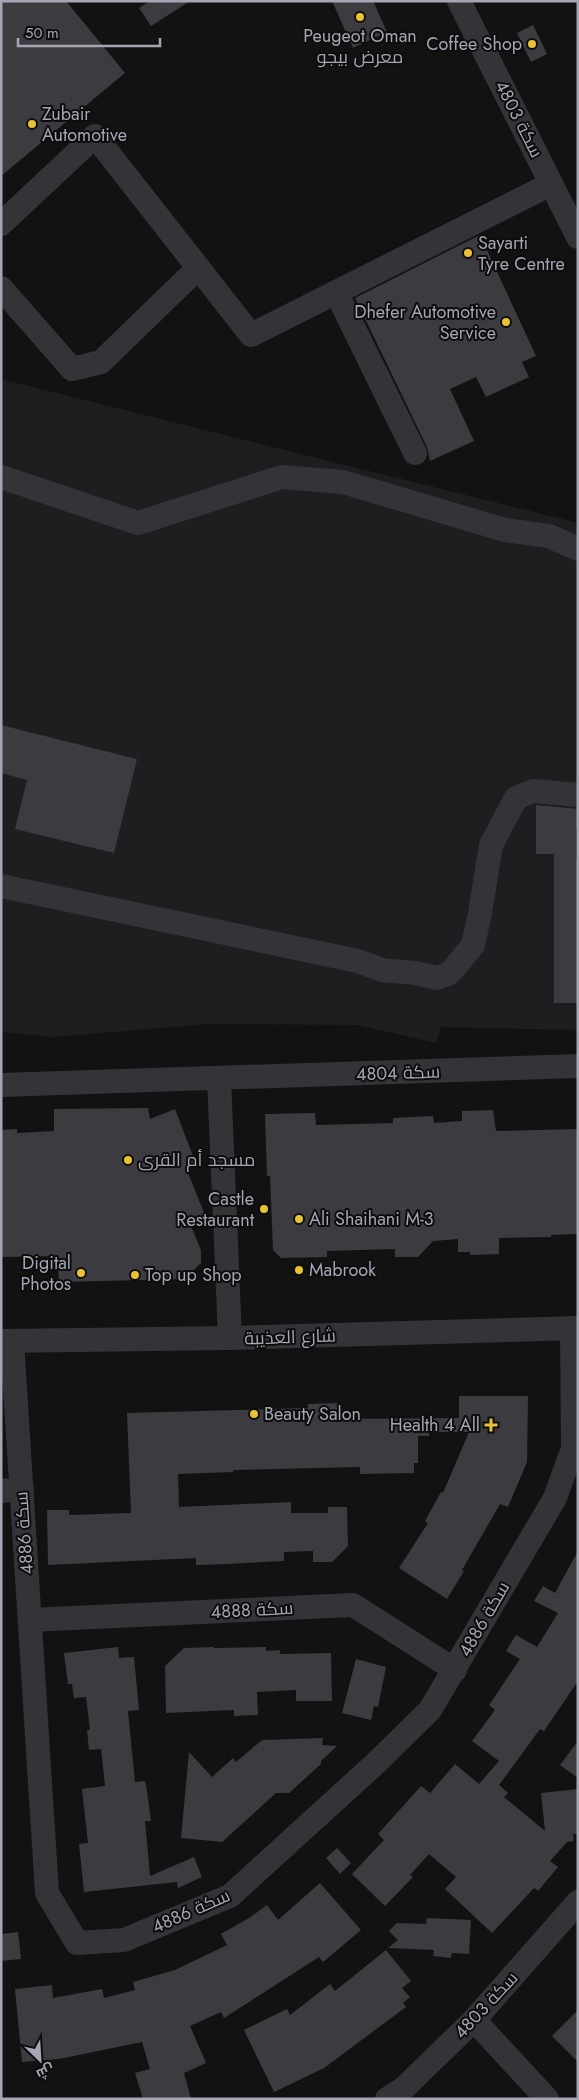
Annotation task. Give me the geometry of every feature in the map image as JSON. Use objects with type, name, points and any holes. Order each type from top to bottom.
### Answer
[{"type":"street","name":"سكة 4803","points":[[460,1],[578,237]]},
{"type":"street","points":[[2,222],[94,136],[251,335],[551,184]]},
{"type":"street","points":[[1,288],[72,368],[101,362],[198,268]]},
{"type":"street","points":[[336,292],[415,453]]},
{"type":"street","points":[[1,477],[138,523],[282,477],[343,482],[505,530],[549,536],[578,549]]},
{"type":"street","points":[[1,886],[358,961],[382,970],[415,973],[437,978],[450,973],[473,946],[492,845],[516,798],[533,791],[578,795]]},
{"type":"street","name":"سكة 4804","points":[[1,1085],[578,1066]]},
{"type":"street","points":[[219,1079],[230,1338]]},
{"type":"street","name":"شارع العذيبة","points":[[7,1341],[230,1338],[575,1328]]},
{"type":"street","name":"سكة 4886","points":[[7,1341],[11,1490],[30,1620],[47,1893],[77,1944],[124,1940],[230,1896],[376,1763],[430,1710],[555,1498],[573,1448],[575,1328]]},
{"type":"street","name":"سكة 4888","points":[[30,1620],[353,1605],[455,1670]]},
{"type":"street","name":"سكة 4803","points":[[387,2099],[404,2088],[474,2020],[578,1902]]},
{"type":"street","points":[[474,2020],[547,2099]]},
{"type":"shaded area","points":[[1,379],[578,523],[578,1030],[441,1027],[436,1043],[358,1025],[208,1024],[53,1037],[1,1032]]},
{"type":"building","name":"Zubair Automotive","points":[[1,1],[66,1],[125,73],[1,176]]},
{"type":"building","points":[[150,1],[190,1],[151,26],[139,8]]},
{"type":"building","name":"Peugeot Oman معرض بيجو","points":[[332,1],[373,1],[387,32],[353,48]]},
{"type":"building","name":"Coffee Shop","points":[[533,25],[547,54],[531,62],[517,33]]},
{"type":"building","points":[[480,235],[536,356],[522,362],[529,377],[486,397],[476,377],[450,389],[474,441],[430,461],[427,447],[355,298]]},
{"type":"building","points":[[1,725],[137,759],[114,853],[15,829],[27,780],[1,773]]},
{"type":"building","points":[[536,805],[578,809],[576,861],[578,861],[578,1003],[554,1003],[554,854],[536,854]]},
{"type":"building","points":[[148,1108],[150,1119],[175,1109],[196,1164],[186,1168],[205,1215],[189,1221],[201,1250],[201,1263],[184,1279],[59,1282],[57,1256],[1,1257],[1,1130],[17,1129],[17,1133],[54,1131],[54,1109]]},
{"type":"building","points":[[493,1110],[496,1131],[578,1129],[578,1234],[551,1235],[551,1237],[499,1238],[499,1254],[470,1255],[470,1252],[458,1252],[458,1239],[433,1241],[418,1257],[395,1257],[395,1249],[327,1251],[327,1257],[281,1258],[273,1250],[270,1176],[267,1176],[265,1114],[315,1113],[316,1125],[393,1123],[393,1118],[433,1116],[434,1123],[462,1121],[462,1111]]},
{"type":"building","points":[[459,1396],[528,1396],[527,1462],[508,1507],[500,1504],[447,1599],[399,1568],[428,1523],[425,1521],[441,1492],[443,1493],[469,1432],[429,1432],[429,1436],[418,1436],[418,1463],[414,1463],[414,1473],[360,1474],[360,1467],[233,1470],[233,1472],[178,1474],[179,1507],[291,1502],[291,1513],[328,1513],[328,1507],[347,1507],[348,1546],[332,1562],[313,1562],[313,1551],[284,1552],[284,1561],[228,1564],[196,1565],[196,1558],[48,1565],[47,1510],[69,1510],[69,1515],[131,1513],[127,1413],[308,1408],[308,1404],[338,1403],[338,1410],[343,1410],[344,1419],[459,1418]]},
{"type":"building","points":[[578,1551],[578,1681],[544,1731],[540,1729],[499,1785],[508,1793],[504,1797],[545,1831],[541,1793],[578,1789],[578,1834],[573,1834],[574,1841],[567,1842],[550,1861],[558,1867],[538,1891],[534,1888],[492,1933],[445,1889],[456,1877],[429,1854],[410,1875],[413,1877],[385,1906],[352,1874],[384,1840],[378,1834],[421,1786],[430,1793],[455,1764],[479,1784],[499,1761],[472,1741],[495,1710],[489,1705],[520,1659],[506,1651],[516,1635],[537,1647],[558,1613],[534,1601],[543,1586],[555,1593]]},
{"type":"building","points":[[118,1647],[119,1658],[134,1657],[139,1710],[128,1711],[135,1782],[145,1781],[151,1821],[145,1821],[150,1876],[194,1857],[202,1877],[178,1888],[177,1882],[84,1892],[79,1844],[88,1843],[82,1789],[105,1786],[101,1749],[89,1750],[87,1730],[90,1730],[86,1697],[74,1698],[72,1684],[68,1684],[64,1653]]},
{"type":"building","points":[[266,1647],[266,1651],[280,1650],[280,1654],[331,1653],[332,1701],[296,1701],[296,1690],[257,1692],[258,1715],[234,1716],[234,1710],[166,1713],[165,1666],[184,1648]]},
{"type":"building","points":[[356,1659],[386,1667],[378,1707],[374,1706],[371,1720],[342,1713]]},
{"type":"building","points":[[323,1738],[322,1745],[337,1746],[321,1761],[321,1764],[289,1793],[276,1793],[222,1842],[181,1838],[189,1752],[212,1777],[233,1758],[236,1762],[262,1740]]},
{"type":"building","points":[[578,1741],[578,1778],[560,1765]]},
{"type":"building","points":[[337,1848],[351,1863],[340,1874],[326,1858]]},
{"type":"building","points":[[320,1883],[361,1930],[323,1962],[319,1957],[224,2018],[221,2012],[190,2026],[206,2063],[184,2073],[191,2099],[143,2099],[135,2073],[150,2069],[142,2042],[59,2059],[22,2062],[15,1989],[52,1985],[53,1998],[102,1989],[104,1998],[135,1990],[133,1982],[175,1970],[227,1945],[221,1934],[267,1905],[278,1920]]},
{"type":"building","points":[[427,1918],[471,1920],[469,1954],[452,1953],[451,1958],[433,1956],[434,1950],[388,1948],[398,1940],[389,1931],[397,1923],[426,1924]]},
{"type":"building","points":[[18,1932],[21,1959],[1,1961],[1,1934]]},
{"type":"building","points":[[386,1950],[411,1981],[402,1988],[410,1997],[403,2003],[406,2007],[324,2068],[274,2092],[244,2030],[287,2009],[290,2015],[330,1984],[335,1991]]},
{"type":"building","points":[[578,2010],[578,2062],[552,2036]]},
{"type":"place","name":"Peugeot Oman معرض بيجو","points":[[360,17]]},
{"type":"place","name":"Coffee Shop","points":[[532,44]]},
{"type":"place","name":"Zubair Automotive","points":[[32,124]]},
{"type":"place","name":"Sayarti Tyre Centre","points":[[468,253]]},
{"type":"place","name":"Dhefer Automotive Service","points":[[506,322]]},
{"type":"place","name":"مسجد أم القرى","points":[[128,1160]]},
{"type":"place","name":"Castle Restaurant","points":[[264,1209]]},
{"type":"place","name":"Ali Shaihani M-3","points":[[299,1219]]},
{"type":"place","name":"Mabrook","points":[[299,1270]]},
{"type":"place","name":"Digital Photos","points":[[81,1273]]},
{"type":"place","name":"Top up Shop","points":[[135,1275]]},
{"type":"place","name":"Beauty Salon","points":[[254,1414]]},
{"type":"place","name":"Health 4 All","points":[[491,1425]]}]
